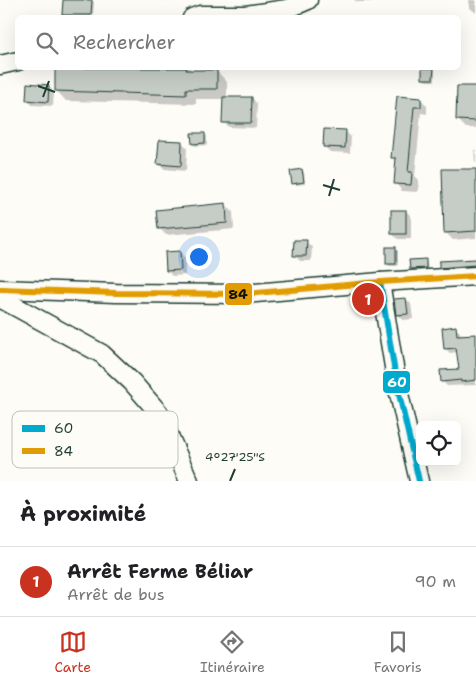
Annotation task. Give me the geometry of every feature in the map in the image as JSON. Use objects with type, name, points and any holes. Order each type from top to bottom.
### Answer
[{"type":"street","points":[[246,15],[287,9],[308,0]]},
{"type":"street","points":[[0,65],[15,62]]},
{"type":"street","points":[[0,289],[116,293],[244,294],[476,276]]},
{"type":"street","points":[[380,282],[397,385],[419,481]]},
{"type":"street","points":[[0,298],[102,354],[132,382],[157,411]]},
{"type":"street","points":[[178,456],[189,481]]},
{"type":"building","points":[[63,0],[92,0],[91,15],[62,15]]},
{"type":"building","points":[[55,70],[217,70],[217,89],[186,89],[186,95],[55,91]]},
{"type":"building","points":[[422,70],[434,70],[433,79],[422,79]]},
{"type":"building","points":[[27,83],[49,85],[48,102],[26,100]]},
{"type":"building","points":[[457,86],[476,86],[476,121],[456,120]]},
{"type":"building","points":[[397,96],[421,98],[421,107],[414,107],[408,172],[412,172],[411,185],[394,184],[396,158],[391,158]]},
{"type":"building","points":[[223,97],[252,97],[251,123],[222,123]]},
{"type":"building","points":[[324,129],[346,130],[345,148],[323,147]]},
{"type":"building","points":[[191,133],[205,133],[205,143],[192,144]]},
{"type":"building","points":[[159,140],[182,141],[181,166],[157,164]]},
{"type":"building","points":[[302,169],[304,182],[292,184],[290,171]]},
{"type":"building","points":[[442,169],[476,169],[476,231],[444,233]]},
{"type":"building","points":[[226,203],[227,223],[158,229],[156,210]]},
{"type":"building","points":[[391,210],[406,210],[406,234],[391,234]]},
{"type":"building","points":[[294,240],[307,240],[306,256],[293,256]]},
{"type":"building","points":[[386,247],[396,247],[396,264],[386,264]]},
{"type":"building","points":[[180,251],[181,270],[166,271],[165,252]]},
{"type":"building","points":[[426,259],[426,268],[410,269],[409,260]]},
{"type":"building","points":[[476,259],[476,265],[439,268],[439,261]]},
{"type":"building","points":[[406,298],[408,314],[396,315],[394,299]]},
{"type":"building","points":[[456,326],[457,335],[476,334],[476,380],[441,382],[440,370],[459,369],[456,348],[444,349],[442,328]]},
{"type":"transit line","name":"84","points":[[0,289],[116,293],[244,294],[476,276]]},
{"type":"transit line","name":"60","points":[[380,282],[397,385],[419,481]]},
{"type":"place","name":"Arrêt Ferme Béliar","points":[[368,299]]}]
